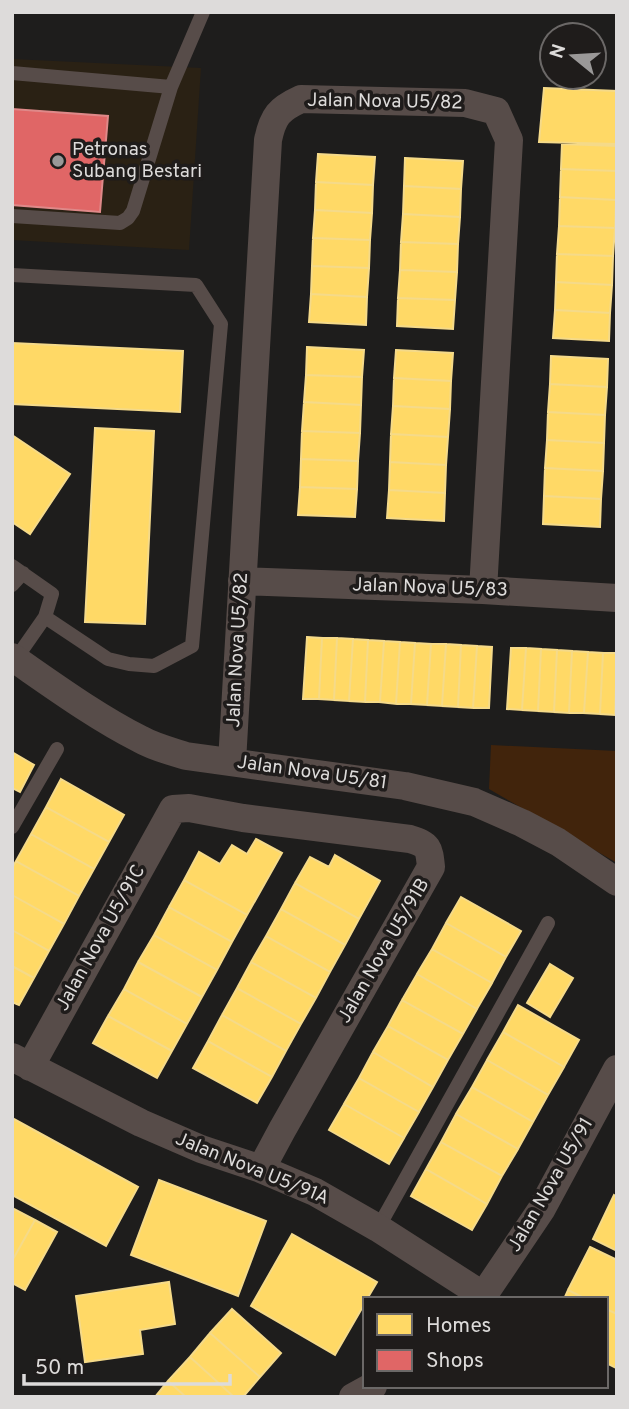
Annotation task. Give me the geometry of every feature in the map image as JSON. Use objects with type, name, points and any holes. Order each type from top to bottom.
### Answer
[{"type":"street","name":"Jalan Nova U5/82","points":[[232,762],[268,140],[277,113],[286,105],[301,99],[465,103],[496,111],[509,140],[482,590]]},
{"type":"street","name":"Jalan Nova U5/83","points":[[242,581],[617,598]]},
{"type":"street","name":"Jalan Nova U5/81","points":[[14,658],[82,706],[140,740],[158,747],[186,756],[405,786],[474,802],[558,842],[617,882]]},
{"type":"street","name":"Jalan Nova U5/91B","points":[[173,809],[189,808],[243,818],[410,839],[429,849],[431,867],[261,1169]]},
{"type":"street","name":"Jalan Nova U5/91C","points":[[17,1060],[173,809]]},
{"type":"street","name":"Jalan Nova U5/91A","points":[[17,1060],[141,1123],[315,1192],[378,1227],[483,1297]]},
{"type":"street","name":"Jalan Nova U5/91","points":[[483,1297],[541,1210],[617,1069]]},
{"type":"street","points":[[353,1397],[369,1388]]},
{"type":"lane","points":[[12,216],[120,223],[128,218],[133,211],[171,87],[203,12]]},
{"type":"lane","points":[[12,73],[171,87]]},
{"type":"lane","points":[[12,275],[196,285],[221,324],[192,646],[154,667],[130,664],[108,659],[45,617]]},
{"type":"lane","points":[[12,586],[18,570],[52,594],[45,617],[14,658]]},
{"type":"lane","points":[[12,827],[57,749]]},
{"type":"lane","points":[[378,1227],[548,922]]},
{"type":"shaded area","points":[[12,59],[201,68],[189,250],[12,240]]},
{"type":"shaded area","points":[[491,745],[617,751],[617,863],[489,789]]},
{"type":"building: Homes","points":[[544,91],[617,91],[617,144],[539,142]]},
{"type":"building: Homes","points":[[562,144],[617,146],[617,171],[561,169]]},
{"type":"building: Homes","points":[[318,154],[375,157],[373,185],[316,182]]},
{"type":"building: Homes","points":[[405,158],[463,161],[461,189],[404,186]]},
{"type":"building: Homes","points":[[561,169],[617,171],[616,200],[560,197]]},
{"type":"building: Homes","points":[[316,182],[373,185],[372,213],[315,210]]},
{"type":"building: Homes","points":[[404,186],[461,189],[460,217],[403,214]]},
{"type":"building: Homes","points":[[560,197],[616,200],[615,228],[559,226]]},
{"type":"building: Homes","points":[[315,210],[372,213],[370,240],[313,238]]},
{"type":"building: Homes","points":[[403,214],[460,217],[458,244],[401,242]]},
{"type":"building: Homes","points":[[559,226],[615,228],[613,256],[557,254]]},
{"type":"building: Homes","points":[[313,238],[370,240],[369,268],[312,266]]},
{"type":"building: Homes","points":[[401,242],[458,244],[457,272],[400,270]]},
{"type":"building: Homes","points":[[557,254],[613,256],[612,285],[556,282]]},
{"type":"building: Homes","points":[[312,266],[369,268],[367,297],[311,294]]},
{"type":"building: Homes","points":[[400,270],[457,272],[455,300],[398,298]]},
{"type":"building: Homes","points":[[556,282],[612,285],[610,313],[555,310]]},
{"type":"building: Homes","points":[[311,294],[367,297],[366,325],[309,322]]},
{"type":"building: Homes","points":[[398,298],[455,300],[453,329],[397,326]]},
{"type":"building: Homes","points":[[555,310],[610,313],[609,341],[553,338]]},
{"type":"building: Homes","points":[[12,343],[183,351],[180,412],[12,404]]},
{"type":"building: Homes","points":[[307,347],[364,350],[362,377],[306,375]]},
{"type":"building: Homes","points":[[396,350],[453,353],[451,381],[394,378]]},
{"type":"building: Homes","points":[[551,356],[608,359],[607,387],[550,384]]},
{"type":"building: Homes","points":[[306,375],[362,377],[361,405],[304,402]]},
{"type":"building: Homes","points":[[394,378],[451,381],[450,409],[393,406]]},
{"type":"building: Homes","points":[[550,384],[607,387],[605,415],[548,412]]},
{"type":"building: Homes","points":[[304,402],[361,405],[360,433],[302,431]]},
{"type":"building: Homes","points":[[393,406],[450,409],[448,437],[391,434]]},
{"type":"building: Homes","points":[[548,412],[605,415],[604,443],[547,440]]},
{"type":"building: Homes","points":[[95,428],[154,431],[145,624],[85,622]]},
{"type":"building: Homes","points":[[302,431],[360,433],[358,461],[301,459]]},
{"type":"building: Homes","points":[[391,434],[448,437],[446,465],[390,462]]},
{"type":"building: Homes","points":[[12,435],[70,474],[30,534],[12,522]]},
{"type":"building: Homes","points":[[547,440],[604,443],[603,471],[545,468]]},
{"type":"building: Homes","points":[[301,459],[358,461],[357,489],[300,487]]},
{"type":"building: Homes","points":[[390,462],[446,465],[445,493],[389,490]]},
{"type":"building: Homes","points":[[545,468],[603,471],[601,499],[544,496]]},
{"type":"building: Homes","points":[[300,487],[357,489],[355,517],[298,515]]},
{"type":"building: Homes","points":[[389,490],[445,493],[444,521],[387,518]]},
{"type":"building: Homes","points":[[544,496],[601,499],[600,527],[543,524]]},
{"type":"building: Homes","points":[[307,637],[322,638],[319,699],[303,699]]},
{"type":"building: Homes","points":[[322,638],[337,638],[334,700],[319,699]]},
{"type":"building: Homes","points":[[337,638],[353,639],[349,701],[334,700]]},
{"type":"building: Homes","points":[[353,639],[368,640],[365,702],[349,701]]},
{"type":"building: Homes","points":[[368,640],[384,641],[380,702],[365,702]]},
{"type":"building: Homes","points":[[384,641],[400,642],[396,704],[380,702]]},
{"type":"building: Homes","points":[[400,642],[415,643],[411,704],[396,704]]},
{"type":"building: Homes","points":[[415,643],[431,644],[427,705],[411,704]]},
{"type":"building: Homes","points":[[431,644],[446,644],[442,706],[427,705]]},
{"type":"building: Homes","points":[[446,644],[461,645],[458,707],[442,706]]},
{"type":"building: Homes","points":[[461,645],[477,646],[473,708],[458,707]]},
{"type":"building: Homes","points":[[477,646],[492,647],[489,708],[473,708]]},
{"type":"building: Homes","points":[[511,648],[526,648],[522,710],[507,709]]},
{"type":"building: Homes","points":[[526,648],[541,649],[538,711],[522,710]]},
{"type":"building: Homes","points":[[541,649],[557,650],[554,712],[538,711]]},
{"type":"building: Homes","points":[[557,650],[572,651],[569,713],[554,712]]},
{"type":"building: Homes","points":[[572,651],[588,652],[584,713],[569,713]]},
{"type":"building: Homes","points":[[588,652],[603,653],[600,714],[584,713]]},
{"type":"building: Homes","points":[[603,653],[617,653],[615,715],[600,714]]},
{"type":"building: Homes","points":[[12,752],[34,765],[20,792],[12,788]]},
{"type":"building: Homes","points":[[61,779],[124,815],[109,842],[46,807]]},
{"type":"building: Homes","points":[[46,807],[109,842],[94,869],[31,834]]},
{"type":"building: Homes","points":[[31,834],[94,869],[79,896],[16,861]]},
{"type":"building: Homes","points":[[256,839],[282,853],[247,915],[184,880],[199,852],[220,864],[232,845],[247,854]]},
{"type":"building: Homes","points":[[335,855],[380,881],[359,919],[295,883],[310,857],[329,867]]},
{"type":"building: Homes","points":[[16,861],[79,896],[64,924],[12,895],[12,868]]},
{"type":"building: Homes","points":[[184,880],[247,915],[232,942],[169,907]]},
{"type":"building: Homes","points":[[295,883],[359,919],[345,945],[281,909]]},
{"type":"building: Homes","points":[[12,895],[64,924],[49,951],[12,930]]},
{"type":"building: Homes","points":[[461,897],[521,931],[506,957],[446,923]]},
{"type":"building: Homes","points":[[169,907],[232,942],[217,970],[154,935]]},
{"type":"building: Homes","points":[[281,909],[345,945],[330,972],[266,936]]},
{"type":"building: Homes","points":[[446,923],[506,957],[492,983],[432,949]]},
{"type":"building: Homes","points":[[12,930],[49,951],[34,978],[12,966]]},
{"type":"building: Homes","points":[[154,935],[217,970],[202,997],[138,962]]},
{"type":"building: Homes","points":[[266,936],[330,972],[316,998],[251,962]]},
{"type":"building: Homes","points":[[432,949],[492,983],[477,1009],[417,974]]},
{"type":"building: Homes","points":[[138,962],[202,997],[187,1024],[124,989]]},
{"type":"building: Homes","points":[[251,962],[316,998],[301,1024],[237,988]]},
{"type":"building: Homes","points":[[550,964],[573,978],[550,1017],[527,1003]]},
{"type":"building: Homes","points":[[12,966],[34,978],[19,1005],[12,1002]]},
{"type":"building: Homes","points":[[417,974],[477,1009],[463,1034],[402,1000]]},
{"type":"building: Homes","points":[[237,988],[301,1024],[286,1051],[222,1015]]},
{"type":"building: Homes","points":[[124,989],[187,1024],[172,1051],[108,1016]]},
{"type":"building: Homes","points":[[402,1000],[463,1034],[448,1060],[388,1026]]},
{"type":"building: Homes","points":[[518,1005],[579,1040],[564,1067],[503,1032]]},
{"type":"building: Homes","points":[[222,1015],[286,1051],[272,1077],[208,1041]]},
{"type":"building: Homes","points":[[108,1016],[172,1051],[157,1078],[93,1043]]},
{"type":"building: Homes","points":[[388,1026],[448,1060],[433,1087],[373,1052]]},
{"type":"building: Homes","points":[[503,1032],[564,1067],[548,1095],[487,1060]]},
{"type":"building: Homes","points":[[208,1041],[272,1077],[257,1103],[193,1068]]},
{"type":"building: Homes","points":[[373,1052],[433,1087],[419,1112],[359,1078]]},
{"type":"building: Homes","points":[[487,1060],[548,1095],[533,1122],[472,1087]]},
{"type":"building: Homes","points":[[359,1078],[419,1112],[404,1138],[344,1104]]},
{"type":"building: Homes","points":[[472,1087],[533,1122],[518,1149],[456,1114]]},
{"type":"building: Homes","points":[[344,1104],[404,1138],[389,1164],[329,1130]]},
{"type":"building: Homes","points":[[456,1114],[518,1149],[502,1176],[441,1142]]},
{"type":"building: Homes","points":[[12,1118],[138,1187],[106,1246],[12,1195]]},
{"type":"building: Homes","points":[[441,1142],[502,1176],[487,1204],[426,1169]]},
{"type":"building: Homes","points":[[426,1169],[487,1204],[472,1230],[411,1196]]},
{"type":"building: Homes","points":[[159,1180],[266,1221],[238,1296],[131,1255]]},
{"type":"building: Homes","points":[[614,1195],[617,1197],[617,1251],[593,1239]]},
{"type":"building: Homes","points":[[12,1208],[35,1220],[12,1261]]},
{"type":"building: Homes","points":[[35,1220],[57,1232],[25,1290],[12,1283],[12,1261]]},
{"type":"building: Homes","points":[[292,1234],[377,1282],[368,1297],[363,1297],[363,1306],[335,1355],[251,1306]]},
{"type":"building: Homes","points":[[590,1247],[617,1260],[617,1314],[608,1310],[608,1297],[582,1297],[568,1290]]},
{"type":"building: Homes","points":[[169,1282],[175,1324],[140,1330],[143,1354],[85,1362],[76,1296]]},
{"type":"building: Homes","points":[[568,1290],[582,1297],[565,1297]]},
{"type":"building: Homes","points":[[232,1309],[281,1353],[260,1377],[210,1333]]},
{"type":"building: Homes","points":[[608,1310],[617,1314],[616,1368],[608,1364]]},
{"type":"building: Homes","points":[[210,1333],[260,1377],[243,1397],[234,1397],[190,1357]]},
{"type":"building: Homes","points":[[190,1357],[234,1397],[186,1397],[168,1381]]},
{"type":"building: Homes","points":[[168,1381],[186,1397],[155,1397]]},
{"type":"building: Shops","name":"Petronas Subang Bestari","points":[[12,109],[108,116],[100,212],[12,205]]},
{"type":"place","name":"Petronas Subang Bestari","points":[[58,161]]}]
